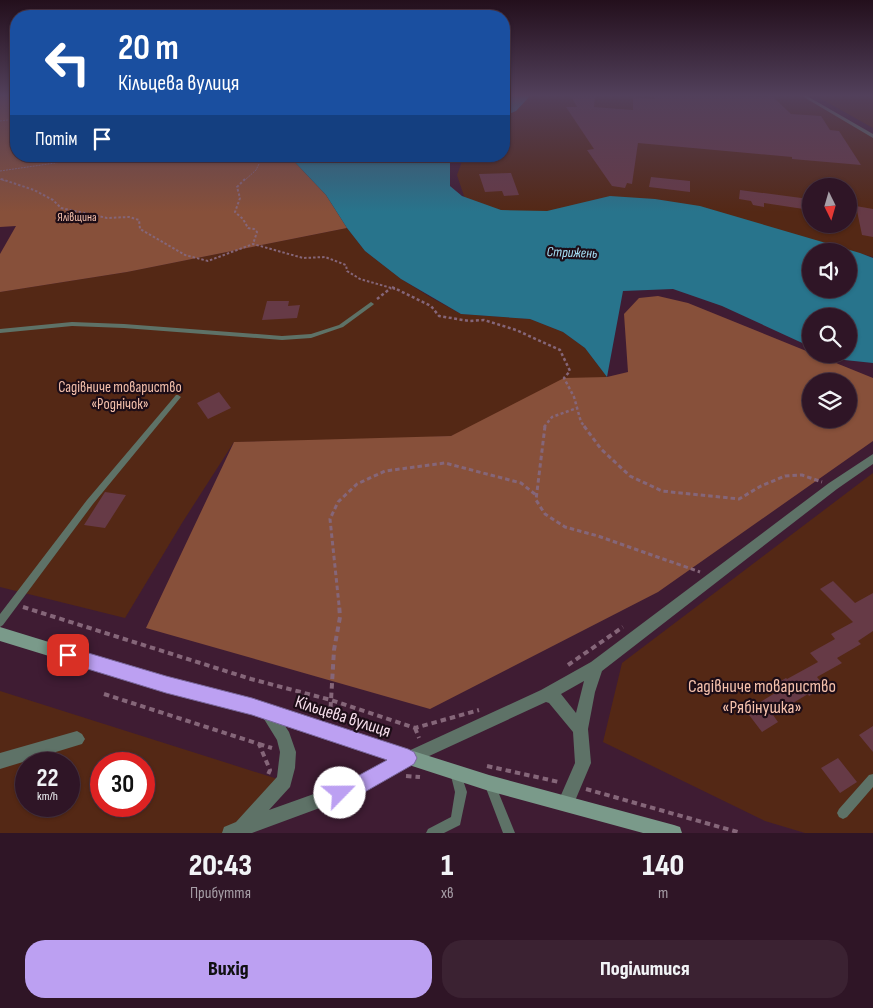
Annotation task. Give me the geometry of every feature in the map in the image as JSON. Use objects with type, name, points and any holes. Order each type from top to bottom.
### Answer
[{"type":"main road","name":"Кільцева вулиця","points":[[0,634],[166,685],[252,707],[489,783],[566,802],[674,833]]},
{"type":"street","points":[[236,831],[357,786],[408,758],[546,695],[596,667],[833,486],[873,458]]},
{"type":"street","points":[[566,802],[583,763],[580,729],[596,667]]},
{"type":"street","points":[[546,695],[553,696],[580,729]]},
{"type":"street","points":[[236,831],[284,781],[287,768],[288,752],[284,736],[269,714],[252,707]]},
{"type":"street","points":[[0,761],[77,739]]},
{"type":"lane","points":[[0,331],[72,324],[282,338],[311,336],[341,326],[371,304]]},
{"type":"lane","points":[[0,622],[90,502],[178,398]]},
{"type":"lane","points":[[432,833],[456,821],[461,792],[454,771]]},
{"type":"lane","points":[[843,813],[873,779]]},
{"type":"lane","points":[[489,783],[509,833]]},
{"type":"path","points":[[0,171],[62,162]]},
{"type":"path","points":[[253,244],[257,232],[254,229],[248,228],[243,219],[235,212],[240,198],[236,187],[251,176],[260,162]]},
{"type":"path","points":[[0,179],[34,190],[53,200],[61,208],[107,218],[129,217],[139,220],[140,229],[185,255],[208,261],[253,244],[303,258],[325,257],[346,265],[347,271],[360,279],[391,288],[431,306],[439,316],[469,321],[484,320],[516,330],[560,350],[570,371],[564,378],[574,397],[581,422],[601,450],[630,476],[662,491],[739,499],[756,486],[798,475],[804,475],[833,486]]},
{"type":"path","points":[[371,304],[391,288]]},
{"type":"path","points":[[577,408],[552,417],[544,427],[536,500],[545,514],[566,527],[598,536],[702,573],[694,578]]},
{"type":"path","points":[[328,732],[334,650],[340,617],[330,519],[338,502],[357,484],[385,471],[445,463],[521,483],[536,495]]},
{"type":"path","points":[[13,604],[251,679],[331,700],[415,728],[482,709]]},
{"type":"path","points":[[560,671],[631,622]]},
{"type":"path","points":[[104,694],[259,744],[270,770],[264,784]]},
{"type":"green space","name":"Ялівщина","points":[[0,135],[10,135],[10,162],[295,162],[326,195],[347,228],[127,272],[0,292],[0,254],[16,226],[0,227]]},
{"type":"green space","points":[[510,135],[873,136],[873,257],[857,253],[857,243],[820,243],[709,214],[517,216],[466,202],[457,175],[462,162],[510,162]]},
{"type":"green space","name":"Садівниче товариство «Роднічок»","points":[[347,228],[365,251],[401,279],[430,297],[461,314],[530,319],[563,332],[585,348],[607,377],[451,436],[353,441],[234,442],[182,523],[125,618],[0,587],[0,292],[127,272]]},
{"type":"green space","points":[[658,296],[688,303],[802,349],[802,363],[836,363],[873,378],[873,441],[658,592],[430,709],[146,628],[234,442],[451,436],[564,378],[607,377],[628,372],[624,314],[639,298]]},
{"type":"green space","name":"Садівниче товариство «Рябінушка»","points":[[873,473],[873,833],[805,833],[765,821],[603,742],[622,663]]},
{"type":"green space","points":[[0,691],[284,781],[229,833],[0,833]]},
{"type":"water","name":"Стрижень","points":[[295,162],[450,162],[450,186],[462,196],[501,210],[547,211],[610,196],[655,199],[700,206],[826,243],[802,243],[802,298],[857,298],[857,252],[873,258],[873,363],[857,361],[857,308],[802,308],[802,343],[722,306],[673,289],[623,291],[607,377],[585,348],[563,332],[530,319],[461,314],[401,279],[365,251],[347,228],[326,195]]},
{"type":"building","points":[[585,135],[842,135],[861,165],[638,143],[632,184],[627,183],[625,188],[612,186],[587,150],[594,149]]},
{"type":"building","points":[[511,173],[519,195],[504,196],[502,191],[485,192],[479,174]]},
{"type":"building","points":[[651,177],[690,181],[690,192],[649,187]]},
{"type":"building","points":[[740,190],[802,198],[802,209],[764,203],[764,207],[753,205],[751,201],[739,199]]},
{"type":"building","points":[[858,206],[873,209],[873,237],[862,235]]},
{"type":"building","points":[[267,301],[289,301],[288,306],[300,305],[297,318],[262,320]]},
{"type":"building","points":[[219,392],[231,408],[208,419],[197,403]]},
{"type":"building","points":[[105,492],[126,495],[105,528],[84,525]]},
{"type":"building","points":[[833,581],[855,603],[873,593],[873,631],[858,641],[861,644],[837,658],[842,663],[817,677],[825,687],[809,696],[808,694],[773,715],[778,722],[762,732],[746,711],[775,693],[770,687],[818,662],[810,653],[835,639],[831,634],[853,622],[820,589]]},
{"type":"building","points":[[873,726],[873,752],[859,735]]},
{"type":"building","points":[[838,758],[857,782],[840,793],[821,768]]},
{"type":"route","points":[[68,655],[166,685],[252,707],[408,758],[357,786],[340,793]]}]
